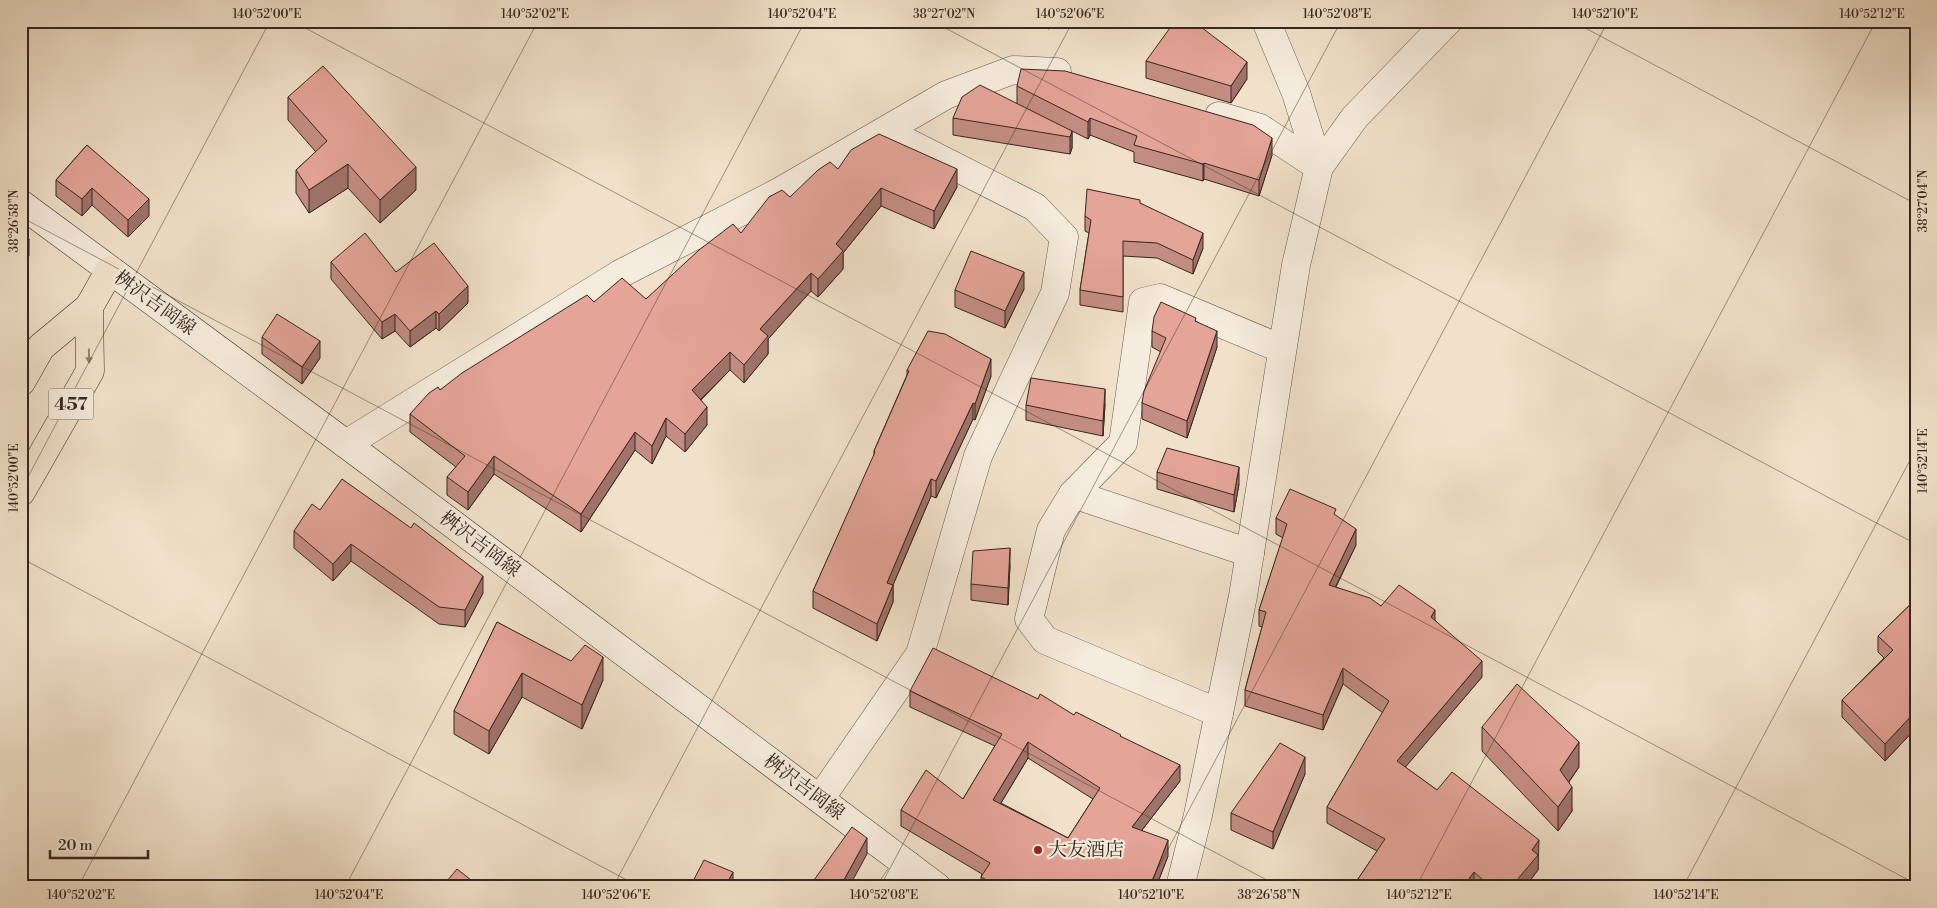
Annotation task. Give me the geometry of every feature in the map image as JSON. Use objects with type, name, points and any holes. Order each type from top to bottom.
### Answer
[{"type":"highway","name":"457","points":[[21,382],[41,347],[88,307],[110,270]]},
{"type":"highway","name":"457","points":[[21,492],[90,372],[88,307]]},
{"type":"street","points":[[1266,21],[1296,93],[1319,167]]},
{"type":"street","points":[[1180,887],[1198,815],[1250,553],[1296,265],[1319,167],[1355,117],[1448,21]]},
{"type":"street","points":[[346,444],[620,274],[779,192],[946,95],[1013,70],[1068,72],[1077,75]]},
{"type":"street","points":[[1196,109],[1260,128],[1319,167]]},
{"type":"street","points":[[820,799],[920,654],[978,456],[1055,293],[1064,237],[1035,207],[885,131]]},
{"type":"street","name":"桝沢吉岡線","points":[[21,204],[346,444],[937,887]]},
{"type":"street","points":[[1219,713],[1045,640],[1029,619],[1050,530],[1073,494],[1123,443],[1143,302],[1160,298],[1282,349]]},
{"type":"street","points":[[1073,494],[1250,553]]},
{"type":"street","points":[[893,887],[908,865]]},
{"type":"building","points":[[1175,21],[1193,21],[1247,62],[1231,86],[1146,61]]},
{"type":"building","points":[[323,66],[416,167],[380,200],[348,164],[309,190],[296,170],[327,141],[288,97]]},
{"type":"building","points":[[1021,69],[1065,71],[1253,125],[1272,138],[1259,180],[1204,163],[1134,145],[1137,136],[1090,118],[1088,122],[1017,86]]},
{"type":"building","points":[[980,85],[1072,131],[1070,137],[953,118],[962,97]]},
{"type":"building","points":[[879,134],[957,169],[934,211],[881,188],[836,244],[843,251],[818,279],[811,273],[760,329],[768,336],[744,365],[730,352],[692,390],[707,407],[685,434],[666,418],[652,446],[635,432],[581,514],[494,456],[468,492],[447,477],[465,456],[410,414],[429,393],[438,387],[440,390],[462,373],[587,295],[594,302],[622,278],[646,299],[699,250],[733,224],[741,233],[769,197],[782,190],[790,197],[818,170],[830,162],[838,169],[851,150]]},
{"type":"building","points":[[87,145],[149,199],[128,220],[92,188],[82,199],[56,180]]},
{"type":"building","points":[[1087,189],[1140,200],[1140,203],[1203,233],[1193,260],[1157,243],[1123,241],[1123,297],[1080,290],[1091,220],[1085,216]]},
{"type":"building","points":[[21,233],[29,239],[21,250]]},
{"type":"building","points":[[365,233],[396,272],[434,243],[468,286],[439,314],[436,311],[410,331],[395,314],[382,322],[331,262]]},
{"type":"building","points":[[971,251],[1024,272],[1005,311],[955,290]]},
{"type":"building","points":[[1161,302],[1196,318],[1195,321],[1217,331],[1187,421],[1142,403],[1144,391],[1166,338],[1152,331],[1154,317]]},
{"type":"building","points":[[277,314],[320,341],[302,367],[262,337]]},
{"type":"building","points":[[928,331],[945,334],[991,359],[975,404],[973,403],[936,481],[931,479],[887,583],[893,585],[877,624],[813,591],[875,452],[909,371],[907,370]]},
{"type":"building","points":[[1031,378],[1105,389],[1103,421],[1026,405]]},
{"type":"building","points":[[1167,448],[1239,467],[1234,495],[1157,472]]},
{"type":"building","points":[[342,479],[411,528],[414,523],[483,576],[465,610],[439,607],[351,544],[333,564],[294,531],[312,504],[320,510]]},
{"type":"building","points":[[1290,489],[1336,509],[1334,514],[1356,529],[1329,585],[1370,598],[1381,606],[1399,585],[1435,610],[1431,617],[1482,661],[1397,761],[1437,790],[1452,772],[1539,840],[1532,850],[1538,855],[1511,887],[1491,887],[1474,872],[1463,887],[1370,887],[1358,879],[1385,839],[1327,807],[1389,701],[1343,668],[1323,715],[1245,690],[1266,612],[1259,610],[1287,524],[1276,518]]},
{"type":"building","points":[[1010,548],[1008,588],[971,584],[973,551]]},
{"type":"building","points":[[1916,599],[1916,711],[1885,744],[1842,700],[1893,650],[1878,636]]},
{"type":"building","points":[[497,622],[571,661],[585,645],[603,657],[582,705],[522,673],[489,731],[454,711]]},
{"type":"building","points":[[933,648],[1038,699],[1040,694],[1074,715],[1076,712],[1180,765],[1132,827],[1168,840],[1150,887],[1000,887],[981,877],[990,863],[901,810],[926,770],[963,799],[1002,734],[910,691]],"holes":[[[1028,742],[1100,788],[1068,838],[993,800]]]},
{"type":"building","points":[[1517,684],[1579,742],[1560,770],[1572,787],[1558,807],[1482,727]]},
{"type":"building","points":[[1280,743],[1305,757],[1273,832],[1231,813]]},
{"type":"building","points":[[852,827],[867,838],[840,887],[809,887]]},
{"type":"building","points":[[704,860],[733,872],[725,887],[690,887]]},
{"type":"building","points":[[457,869],[480,887],[442,887]]},
{"type":"place","name":"大友酒店","points":[[1038,850]]}]
